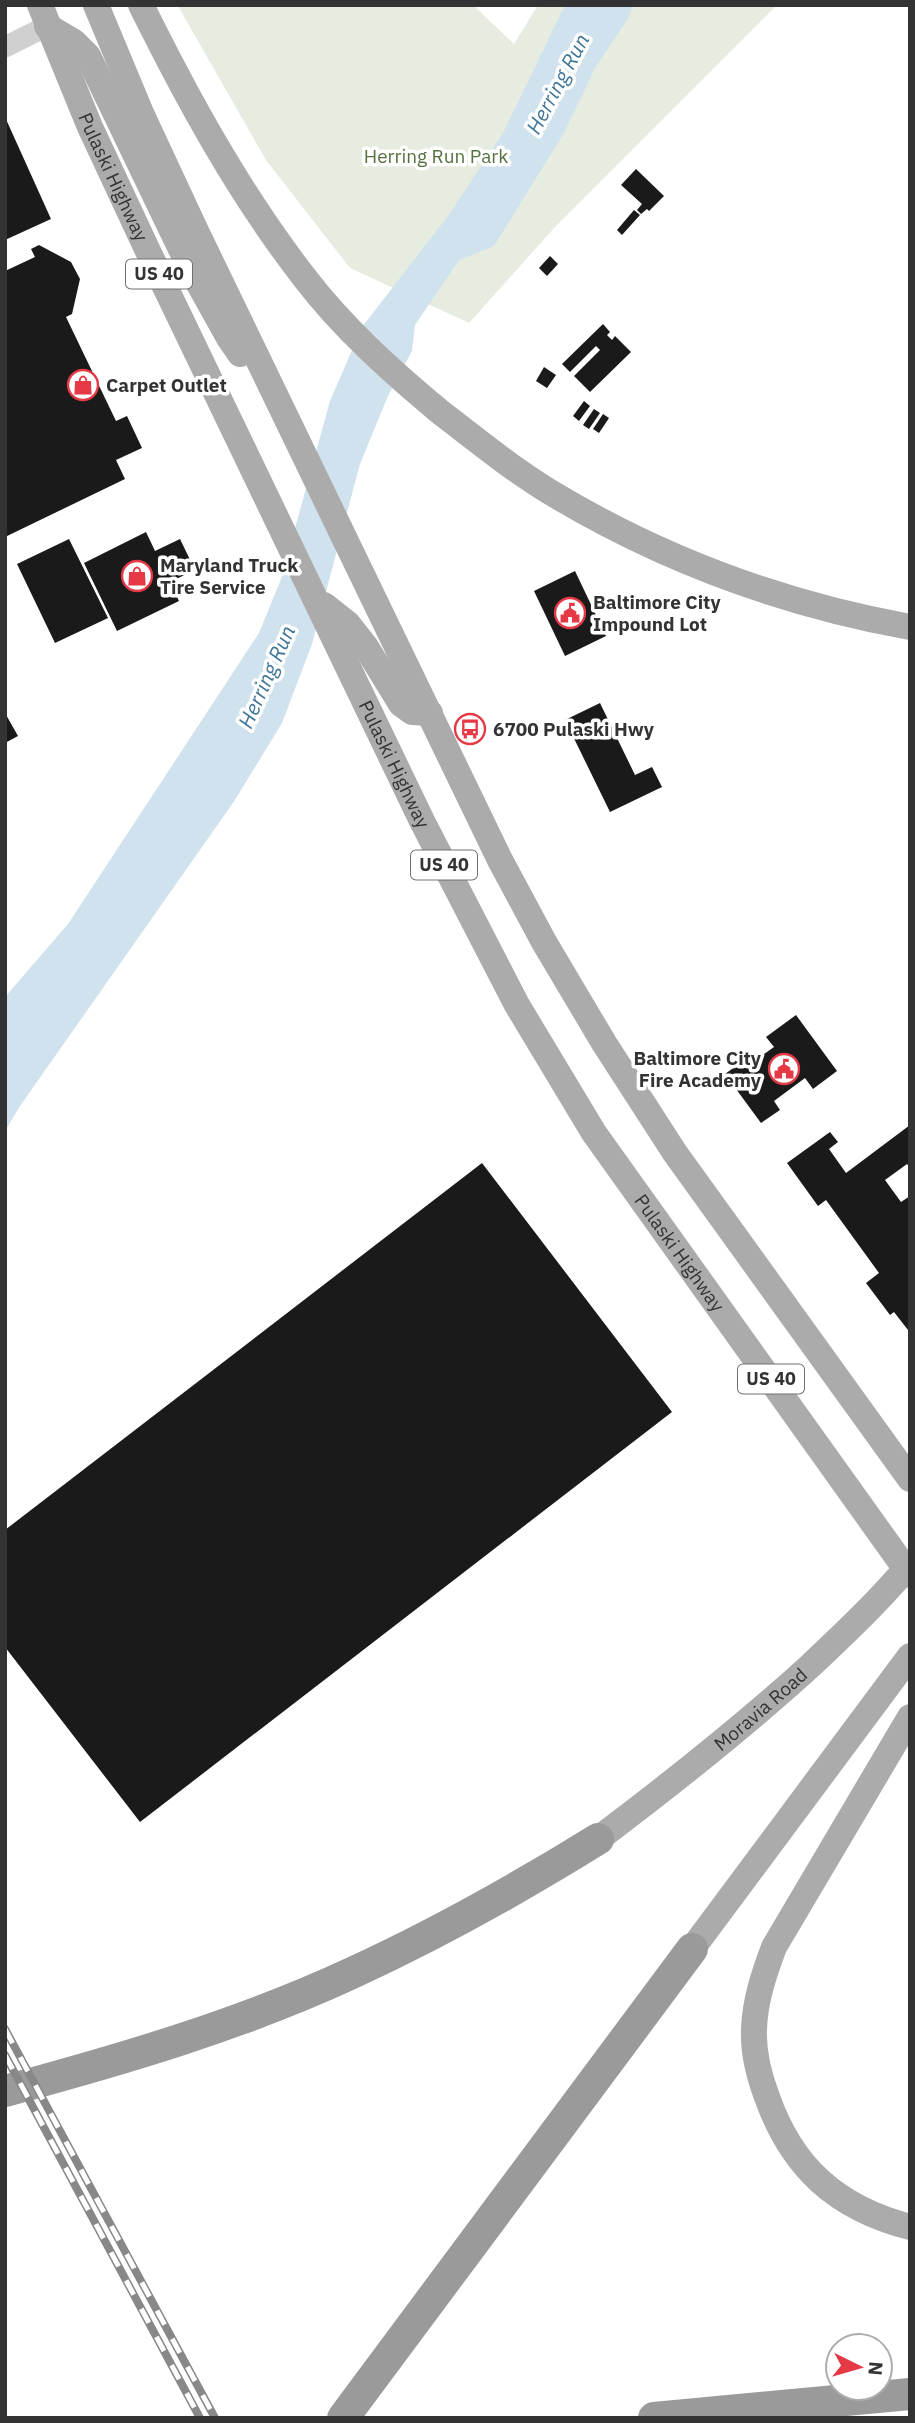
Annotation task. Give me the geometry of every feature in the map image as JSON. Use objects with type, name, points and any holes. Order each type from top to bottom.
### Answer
[{"type":"highway","points":[[5,2091],[109,2063],[196,2035],[352,1973],[523,1885],[598,1839]]},
{"type":"highway","points":[[343,2418],[692,1949]]},
{"type":"highway","points":[[654,2418],[910,2394]]},
{"type":"main road","name":"US 40","points":[[96,5],[141,113],[195,229],[531,919],[604,1043],[675,1153],[910,1479]]},
{"type":"main road","points":[[141,5],[176,77],[264,224],[305,279],[407,385],[502,460],[549,492],[649,546],[791,600],[860,618],[910,627]]},
{"type":"main road","points":[[43,16],[88,55],[190,268],[229,338],[286,414]]},
{"type":"main road","name":"Pulaski Highway","points":[[43,16],[146,247],[276,519],[462,902],[556,1073],[594,1133],[910,1575]]},
{"type":"main road","points":[[315,597],[348,624],[366,647],[401,705],[412,712],[430,713]]},
{"type":"main road","name":"Moravia Road","points":[[598,1839],[754,1717],[847,1631],[910,1564]]},
{"type":"main road","points":[[692,1949],[910,1657]]},
{"type":"main road","points":[[910,1717],[774,1947],[760,1986],[754,2030],[759,2076],[774,2117],[794,2154],[824,2186],[857,2209],[910,2227]]},
{"type":"street","points":[[5,47],[43,16]]},
{"type":"green space","name":"Herring Run Park","points":[[473,5],[514,44],[538,5],[777,5],[555,227],[469,323],[350,268],[266,160],[178,6]]},
{"type":"water","name":"Herring Run","points":[[565,5],[633,5],[627,20],[595,68],[564,133],[494,246],[459,260],[415,325],[412,351],[388,396],[360,464],[312,644],[282,723],[235,800],[5,1131],[5,997],[68,924],[259,633],[281,579],[330,401],[362,327],[448,216],[503,133]]},
{"type":"building","points":[[5,117],[51,219],[5,240]]},
{"type":"building","points":[[636,169],[664,196],[649,211],[647,209],[641,214],[637,210],[642,204],[621,185]]},
{"type":"building","points":[[634,210],[640,215],[622,235],[617,230]]},
{"type":"building","points":[[39,245],[71,262],[80,279],[72,314],[66,317],[116,421],[127,416],[142,448],[116,460],[125,479],[5,537],[5,271],[35,257],[31,249]]},
{"type":"building","points":[[550,256],[558,264],[547,276],[539,268]]},
{"type":"building","points":[[603,324],[610,332],[607,335],[612,340],[615,336],[631,352],[590,392],[574,376],[600,350],[596,346],[570,372],[562,364]]},
{"type":"building","points":[[544,367],[556,375],[547,388],[536,381]]},
{"type":"building","points":[[584,401],[590,406],[579,421],[573,416]]},
{"type":"building","points":[[594,409],[600,413],[589,429],[583,425]]},
{"type":"building","points":[[603,414],[609,418],[599,433],[593,429]]},
{"type":"building","name":"Maryland Truck Tire Service","points":[[146,532],[155,551],[180,539],[195,570],[170,582],[179,601],[117,631],[84,563]]},
{"type":"building","points":[[69,539],[108,618],[55,643],[17,564]]},
{"type":"building","name":"Baltimore City Impound Lot","points":[[575,571],[606,636],[565,656],[534,591]]},
{"type":"building","points":[[600,703],[635,775],[652,767],[662,787],[610,812],[565,720]]},
{"type":"building","points":[[5,713],[18,736],[5,743]]},
{"type":"building","name":"Baltimore City Fire Academy","points":[[796,1015],[837,1071],[813,1089],[805,1078],[774,1101],[780,1110],[761,1123],[725,1074],[743,1061],[747,1066],[774,1047],[766,1037]]},
{"type":"building","points":[[910,1125],[910,1168],[907,1164],[885,1180],[901,1202],[910,1196],[908,1330],[894,1312],[890,1315],[866,1283],[879,1273],[826,1200],[818,1206],[787,1163],[830,1132],[838,1142],[829,1149],[846,1173]]},
{"type":"building","points":[[482,1163],[672,1412],[140,1822],[5,1647],[5,1530]]},
{"type":"railway","points":[[5,2029],[215,2418]]},
{"type":"railway","points":[[5,2055],[200,2418]]},
{"type":"place","name":"Carpet Outlet","points":[[83,385]]},
{"type":"place","name":"Maryland Truck Tire Service","points":[[137,576]]},
{"type":"place","name":"Baltimore City Impound Lot","points":[[570,613]]},
{"type":"place","name":"6700 Pulaski Hwy","points":[[470,729]]},
{"type":"place","name":"Baltimore City Fire Academy","points":[[784,1069]]}]
